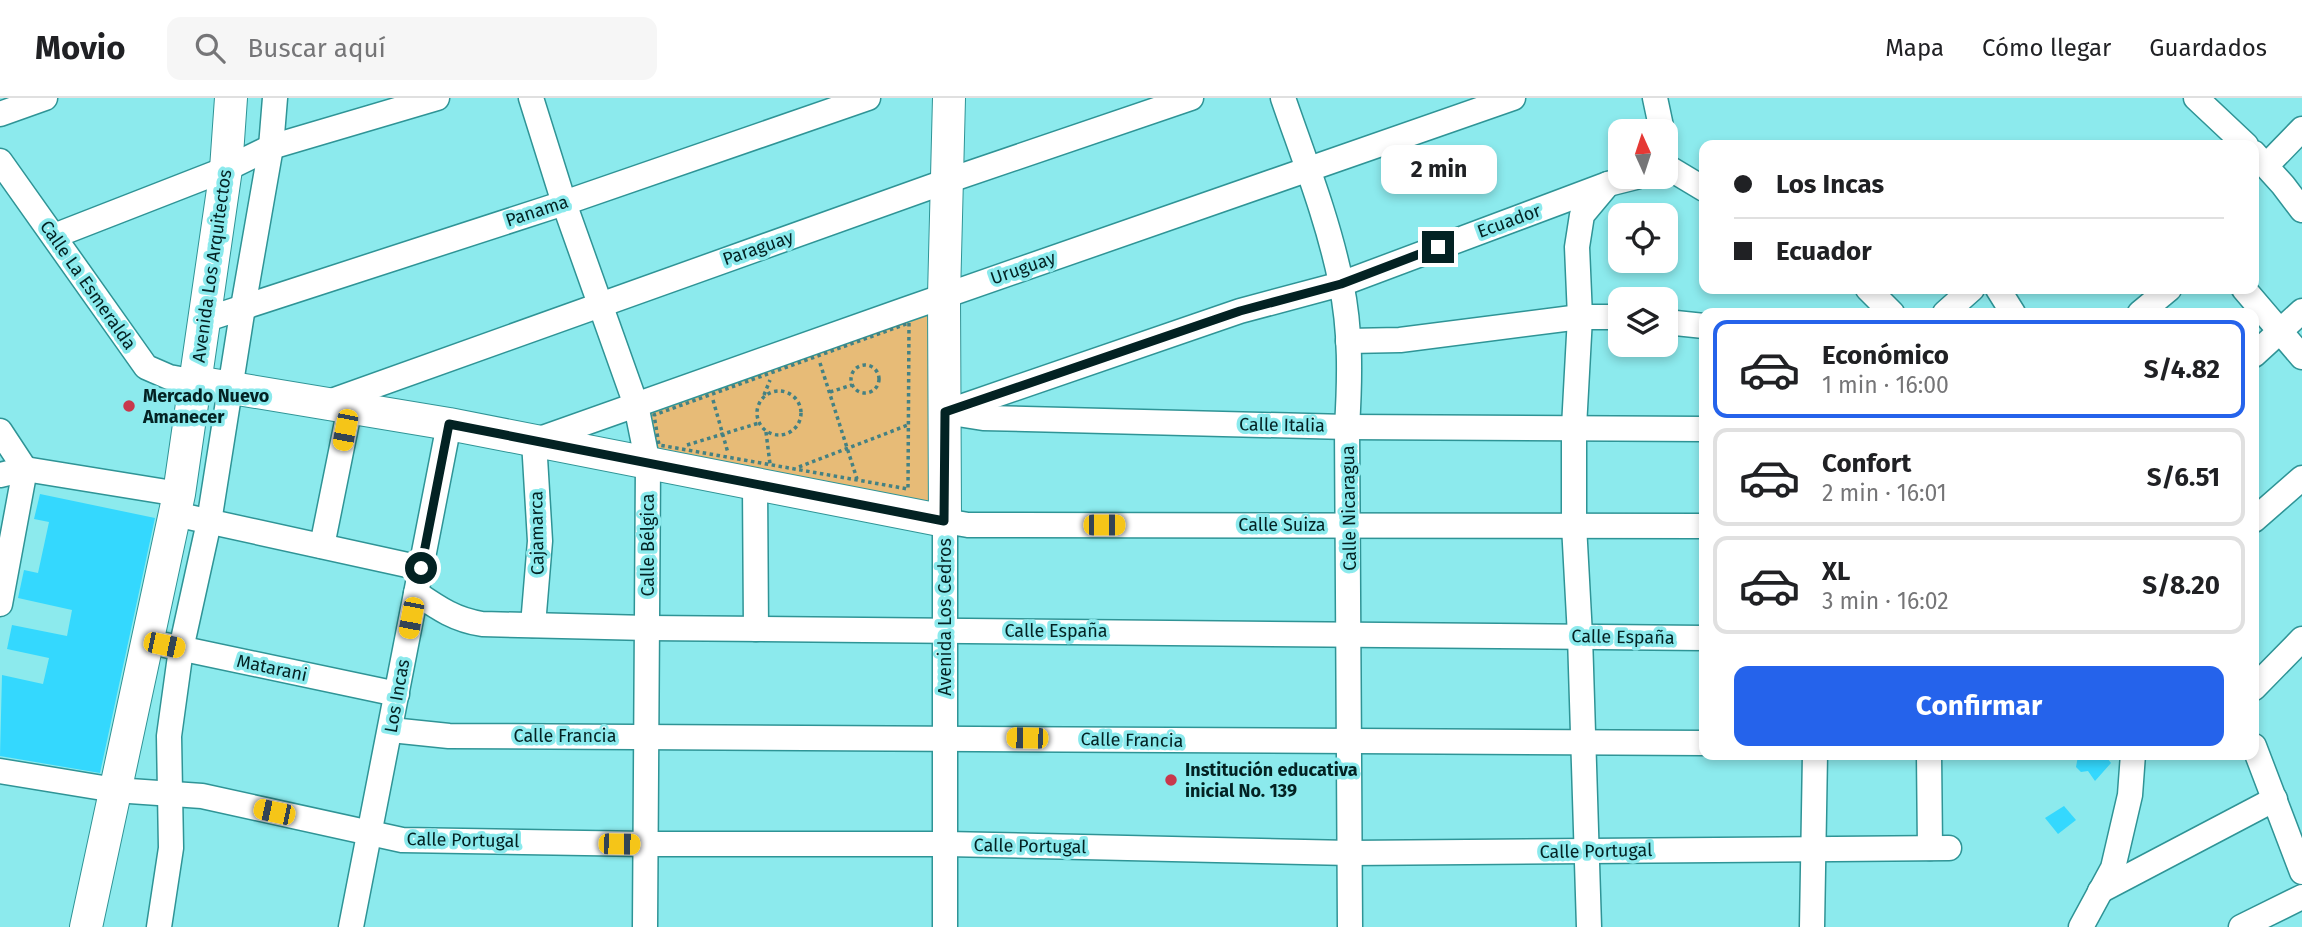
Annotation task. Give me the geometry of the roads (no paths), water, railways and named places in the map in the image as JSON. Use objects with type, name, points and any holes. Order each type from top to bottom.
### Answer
[{"type":"main road","name":"Avenida Los Arquitectos","points":[[86,927],[177,504],[226,169],[231,98]]},
{"type":"main road","name":"Avenida Los Cedros","points":[[944,521],[944,296],[949,98]]},
{"type":"main road","points":[[196,382],[449,424],[944,521]]},
{"type":"street","points":[[0,114],[45,98]]},
{"type":"street","name":"Avenida Los Arquitectos","points":[[159,927],[171,848],[167,762],[181,649],[209,522],[271,147],[275,98]]},
{"type":"street","points":[[54,236],[226,169],[271,147],[437,98]]},
{"type":"street","name":"Calle Bélgica","points":[[531,98],[564,203],[636,405],[648,464],[645,927]]},
{"type":"street","name":"Panama","points":[[204,320],[564,203],[868,98]]},
{"type":"street","name":"Paraguay","points":[[338,405],[601,303],[1191,98]]},
{"type":"street","name":"Calle Nicaragua","points":[[1283,98],[1308,170],[1341,284],[1349,341],[1350,927]]},
{"type":"street","name":"Uruguay","points":[[534,442],[1513,98]]},
{"type":"street","points":[[1655,98],[1659,119]]},
{"type":"street","points":[[2196,98],[2241,140]]},
{"type":"street","points":[[2302,129],[2260,159],[2302,210]]},
{"type":"street","name":"Calle La Esmeralda","points":[[0,161],[146,367],[169,377],[196,382]]},
{"type":"street","points":[[1678,171],[1699,185]]},
{"type":"street","points":[[1589,927],[1574,526],[1574,427],[1580,317],[1577,247],[1582,215],[1608,184]]},
{"type":"street","name":"Ecuador","points":[[945,412],[1240,311],[1341,284],[1608,184]]},
{"type":"street","points":[[1873,294],[1887,308]]},
{"type":"street","points":[[1951,308],[1966,294]]},
{"type":"street","points":[[2146,308],[2163,294]]},
{"type":"street","points":[[2248,294],[2302,357]]},
{"type":"street","points":[[2259,350],[2302,311]]},
{"type":"street","points":[[1349,341],[1400,340],[1580,317],[1608,317]]},
{"type":"street","points":[[1678,323],[1699,325]]},
{"type":"street","points":[[322,546],[338,405]]},
{"type":"street","name":"Calle Italia","points":[[945,412],[983,418],[1348,427],[1699,429]]},
{"type":"street","name":"Los Incas","points":[[351,927],[449,424]]},
{"type":"street","points":[[0,431],[25,469],[0,604]]},
{"type":"street","name":"Cajamarca","points":[[533,625],[540,541],[534,442]]},
{"type":"street","points":[[0,475],[25,469],[177,504],[209,522],[421,568]]},
{"type":"street","points":[[2259,516],[2302,478]]},
{"type":"street","points":[[755,485],[756,629]]},
{"type":"street","name":"Calle Suiza","points":[[944,521],[968,524],[1699,526]]},
{"type":"street","name":"Avenida Los Cedros","points":[[944,521],[947,844],[945,927]]},
{"type":"street","name":"Calle España","points":[[416,593],[442,612],[463,621],[533,625],[1699,638]]},
{"type":"street","points":[[2259,683],[2302,639]]},
{"type":"street","name":"Matarani","points":[[148,642],[397,694]]},
{"type":"street","name":"Calle Francia","points":[[391,730],[449,736],[1699,743]]},
{"type":"street","points":[[2259,759],[2275,799],[2294,824],[2302,872]]},
{"type":"street","points":[[1812,927],[1815,760]]},
{"type":"street","name":"Calle Portugal","points":[[0,771],[115,790],[202,796],[402,840],[646,844],[947,844],[1350,853],[1939,848],[1930,760]]},
{"type":"street","points":[[2081,927],[2113,868],[2130,795],[2133,760]]},
{"type":"street","points":[[2100,891],[2275,799]]},
{"type":"street","points":[[2241,927],[2302,897]]},
{"type":"place","name":"Mercado Nuevo Amanecer","points":[[129,406]]},
{"type":"place","name":"Institución educativa inicial No. 139","points":[[1171,780]]}]
